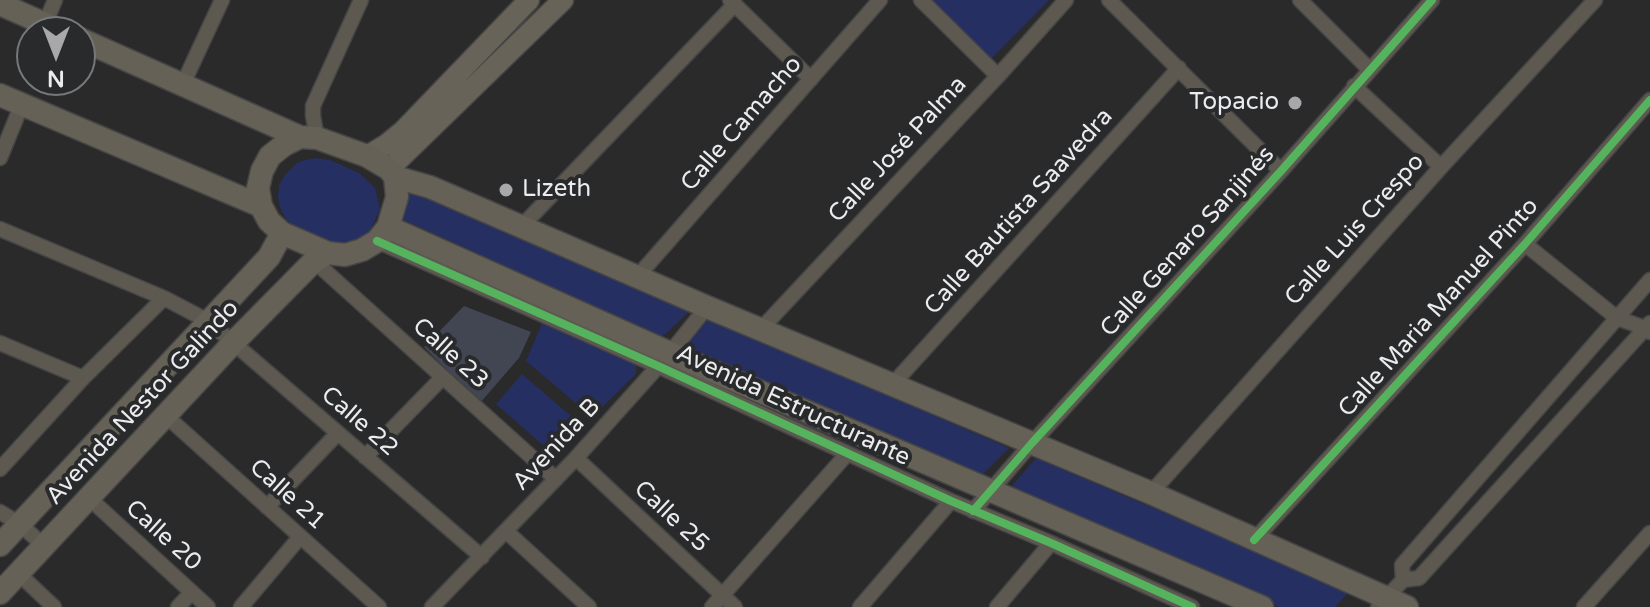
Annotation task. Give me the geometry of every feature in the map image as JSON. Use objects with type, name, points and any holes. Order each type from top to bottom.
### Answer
[{"type":"main road","points":[[367,156],[403,131],[529,0]]},
{"type":"main road","points":[[392,173],[563,0]]},
{"type":"main road","points":[[0,4],[27,16]]},
{"type":"main road","points":[[96,46],[309,137],[367,156],[392,173],[1151,493],[1390,604]]},
{"type":"main road","points":[[0,95],[261,206]]},
{"type":"main road","points":[[309,137],[284,145],[270,156],[258,188],[261,206],[269,221],[282,233],[321,257],[354,253],[383,234],[397,197],[392,173]]},
{"type":"main road","name":"Avenida Nestor Galindo","points":[[0,545],[269,257],[282,233]]},
{"type":"main road","name":"Avenida Estructurante","points":[[383,234],[664,359],[990,491],[1262,607]]},
{"type":"main road","name":"Avenida Nestor Galindo","points":[[0,593],[234,342],[321,257]]},
{"type":"street","points":[[183,84],[222,0]]},
{"type":"street","points":[[309,137],[313,106],[361,0]]},
{"type":"street","name":"Calle Camacho","points":[[637,277],[880,0]]},
{"type":"street","points":[[921,0],[998,76]]},
{"type":"street","name":"Calle José Palma","points":[[761,329],[1066,0]]},
{"type":"street","points":[[1109,0],[1281,171]]},
{"type":"street","points":[[1300,0],[1369,69]]},
{"type":"street","name":"Calle Genaro Sanjinés","points":[[973,511],[1432,0]]},
{"type":"street","name":"Calle Luis Crespo","points":[[1151,493],[1441,167],[1595,0]]},
{"type":"street","points":[[521,227],[732,2],[811,79]]},
{"type":"street","name":"Calle Bautista Saavedra","points":[[892,385],[1179,68]]},
{"type":"street","points":[[1354,86],[1441,167]]},
{"type":"street","name":"Calle Maria Manuel Pinto","points":[[1254,540],[1525,244],[1650,100]]},
{"type":"street","points":[[0,158],[22,104]]},
{"type":"street","name":"Calle 22","points":[[0,229],[164,298],[208,321],[482,557]]},
{"type":"street","points":[[1403,580],[1419,578],[1648,328],[1617,318],[1525,244]]},
{"type":"street","name":"Calle 23","points":[[321,257],[443,377],[556,479]]},
{"type":"street","points":[[1390,604],[1403,580],[1402,565],[1650,280]]},
{"type":"street","points":[[0,469],[83,378],[164,298]]},
{"type":"street","name":"Avenida B","points":[[432,607],[576,458],[707,307]]},
{"type":"street","points":[[0,343],[83,378]]},
{"type":"street","name":"Avenida Estructurante","points":[[664,359],[847,454],[1192,607]]},
{"type":"street","points":[[365,457],[443,377]]},
{"type":"street","name":"Calle 21","points":[[165,415],[379,607]]},
{"type":"street","points":[[267,507],[338,433]]},
{"type":"street","points":[[712,607],[847,454]]},
{"type":"street","name":"Calle 25","points":[[576,458],[735,607]]},
{"type":"street","name":"Calle 20","points":[[89,498],[208,607]]},
{"type":"street","points":[[860,607],[951,501]]},
{"type":"street","points":[[0,512],[20,524],[44,546]]},
{"type":"street","points":[[507,532],[589,607]]},
{"type":"street","points":[[1584,607],[1650,533]]},
{"type":"street","points":[[241,607],[300,537]]},
{"type":"street","points":[[997,607],[1051,543]]},
{"type":"street","points":[[18,573],[54,607]]},
{"type":"street","points":[[178,607],[192,592]]},
{"type":"shaded area","points":[[932,0],[1049,0],[991,59]]},
{"type":"shaded area","points":[[315,158],[330,160],[359,173],[375,188],[380,209],[370,231],[357,240],[335,244],[297,230],[286,219],[280,207],[279,185],[298,162]]},
{"type":"shaded area","points":[[403,188],[691,310],[662,337],[402,219]]},
{"type":"shaded area","points":[[709,319],[1009,448],[981,476],[684,346]]},
{"type":"shaded area","points":[[543,321],[632,360],[636,366],[636,374],[592,417],[526,361]]},
{"type":"shaded area","points":[[522,374],[571,416],[544,446],[496,404]]},
{"type":"shaded area","points":[[1036,458],[1349,592],[1335,607],[1279,607],[1010,488]]},
{"type":"building","points":[[464,306],[531,332],[519,358],[480,403],[424,347]]},
{"type":"cycle path","points":[[973,511],[1432,0]]},
{"type":"cycle path","points":[[1254,540],[1525,244],[1650,100]]},
{"type":"cycle path","points":[[377,241],[1192,607]]},
{"type":"place","name":"Topacio","points":[[1295,103]]},
{"type":"place","name":"Lizeth","points":[[506,190]]}]
